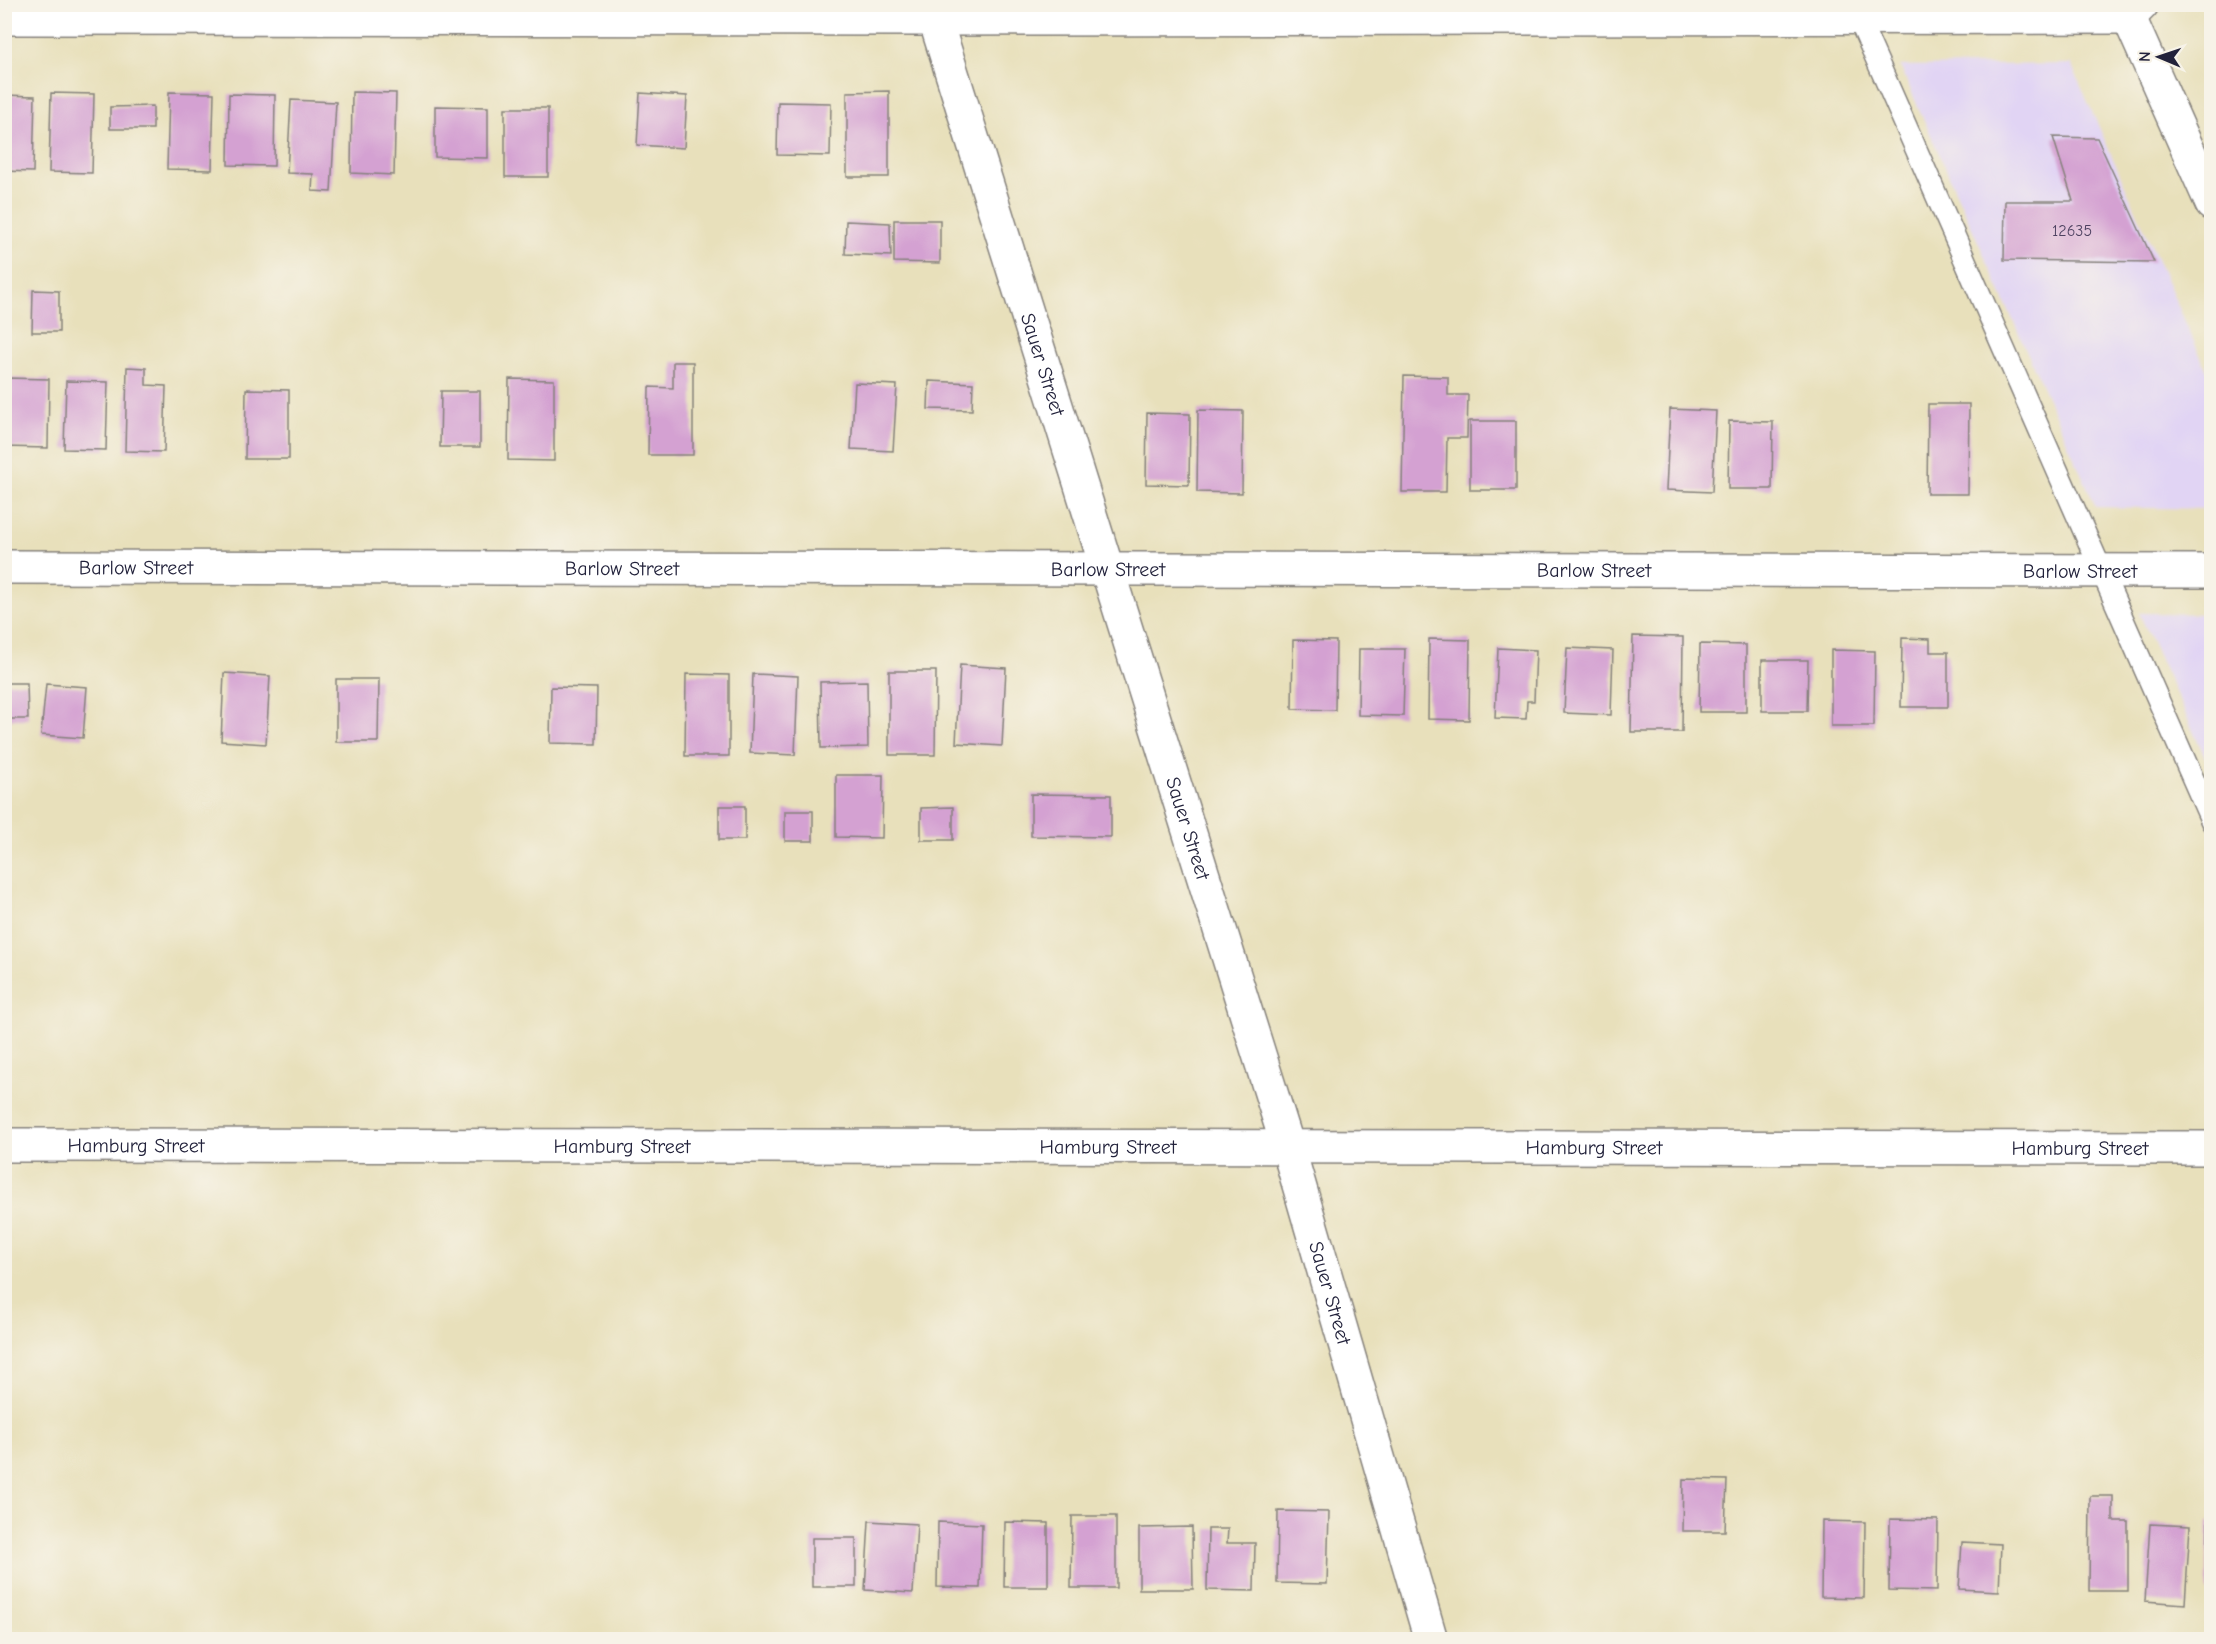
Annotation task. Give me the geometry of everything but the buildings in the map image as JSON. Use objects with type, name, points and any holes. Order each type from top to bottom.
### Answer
[{"type":"street","points":[[4,18],[935,19],[2131,9],[2211,204]]},
{"type":"street","name":"Sauer Street","points":[[935,19],[1288,1147],[1431,1640]]},
{"type":"street","name":"Barlow Street","points":[[4,567],[2211,571]]},
{"type":"street","name":"Hamburg Street","points":[[4,1145],[2211,1148]]},
{"type":"lane","points":[[1856,11],[2211,822]]},
{"type":"shaded area","points":[[2071,64],[2211,380],[2211,509],[2096,507],[1900,66]]},
{"type":"shaded area","points":[[2139,613],[2211,614],[2211,770]]}]
